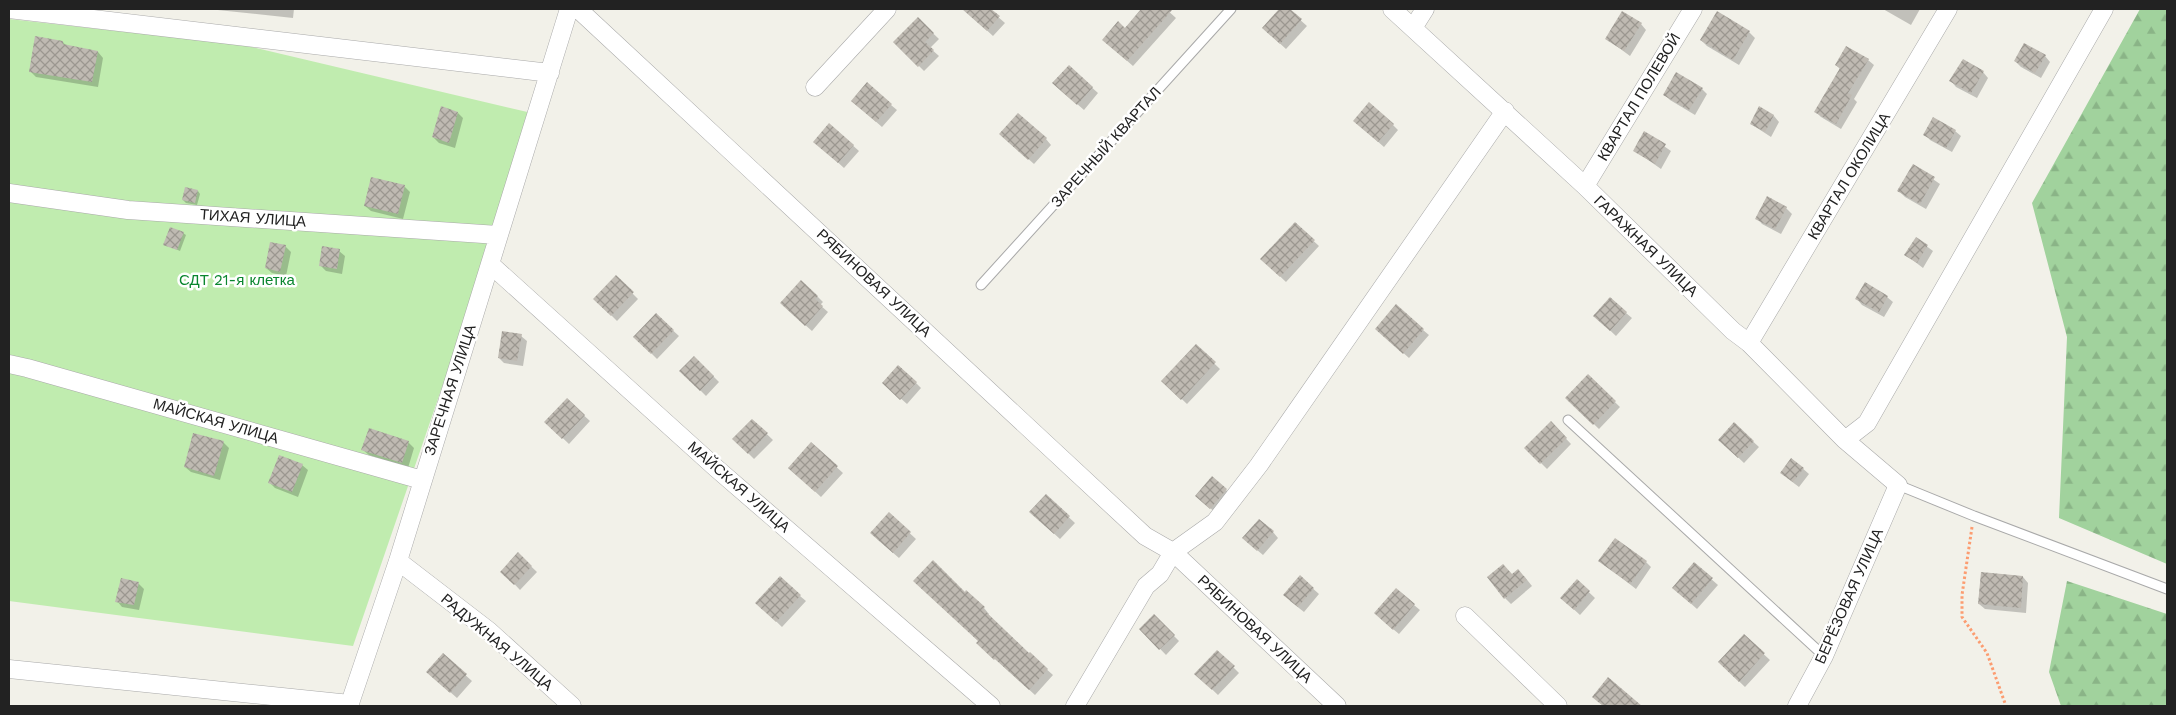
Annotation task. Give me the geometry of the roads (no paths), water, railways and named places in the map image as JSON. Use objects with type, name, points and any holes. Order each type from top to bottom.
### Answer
[{"type":"street","points":[[9,9],[550,74]]},
{"type":"street","name":"ЗАРЕЧНАЯ УЛИЦА","points":[[350,705],[398,561],[498,235],[570,9]]},
{"type":"street","name":"РЯБИНОВАЯ УЛИЦА","points":[[578,9],[1145,536],[1173,552],[1337,706]]},
{"type":"street","points":[[815,87],[887,9]]},
{"type":"street","name":"ГАРАЖНАЯ УЛИЦА","points":[[1392,9],[1506,111],[1733,331],[1749,343],[1845,440],[1898,485]]},
{"type":"street","points":[[1414,28],[1425,9]]},
{"type":"street","name":"КВАРТАЛ ПОЛЕВОЙ","points":[[1585,186],[1693,9]]},
{"type":"street","name":"КВАРТАЛ ОКОЛИЦА","points":[[1749,343],[1948,9]]},
{"type":"street","points":[[1845,440],[1867,423],[2104,9]]},
{"type":"street","points":[[1075,706],[1146,586],[1160,574],[1173,552],[1215,522],[1259,466],[1506,111]]},
{"type":"street","name":"ТИХАЯ УЛИЦА","points":[[9,193],[128,210],[498,235]]},
{"type":"street","name":"МАЙСКАЯ УЛИЦА","points":[[490,264],[716,468],[991,706]]},
{"type":"street","name":"МАЙСКАЯ УЛИЦА","points":[[9,364],[422,480]]},
{"type":"street","name":"БЕРЁЗОВАЯ УЛИЦА","points":[[1798,706],[1824,656],[1898,485]]},
{"type":"street","name":"РАДУЖНАЯ УЛИЦА","points":[[398,561],[490,631],[572,706]]},
{"type":"street","points":[[1465,616],[1558,706]]},
{"type":"street","points":[[9,669],[259,693],[350,705]]},
{"type":"lane","name":"ЗАРЕЧНЫЙ КВАРТАЛ","points":[[981,285],[1231,9]]},
{"type":"lane","points":[[1568,420],[1824,656]]},
{"type":"lane","points":[[1898,485],[1974,516],[2167,589]]},
{"type":"park label","name":"СДТ 21-я клетка","points":[[237,280]]}]
